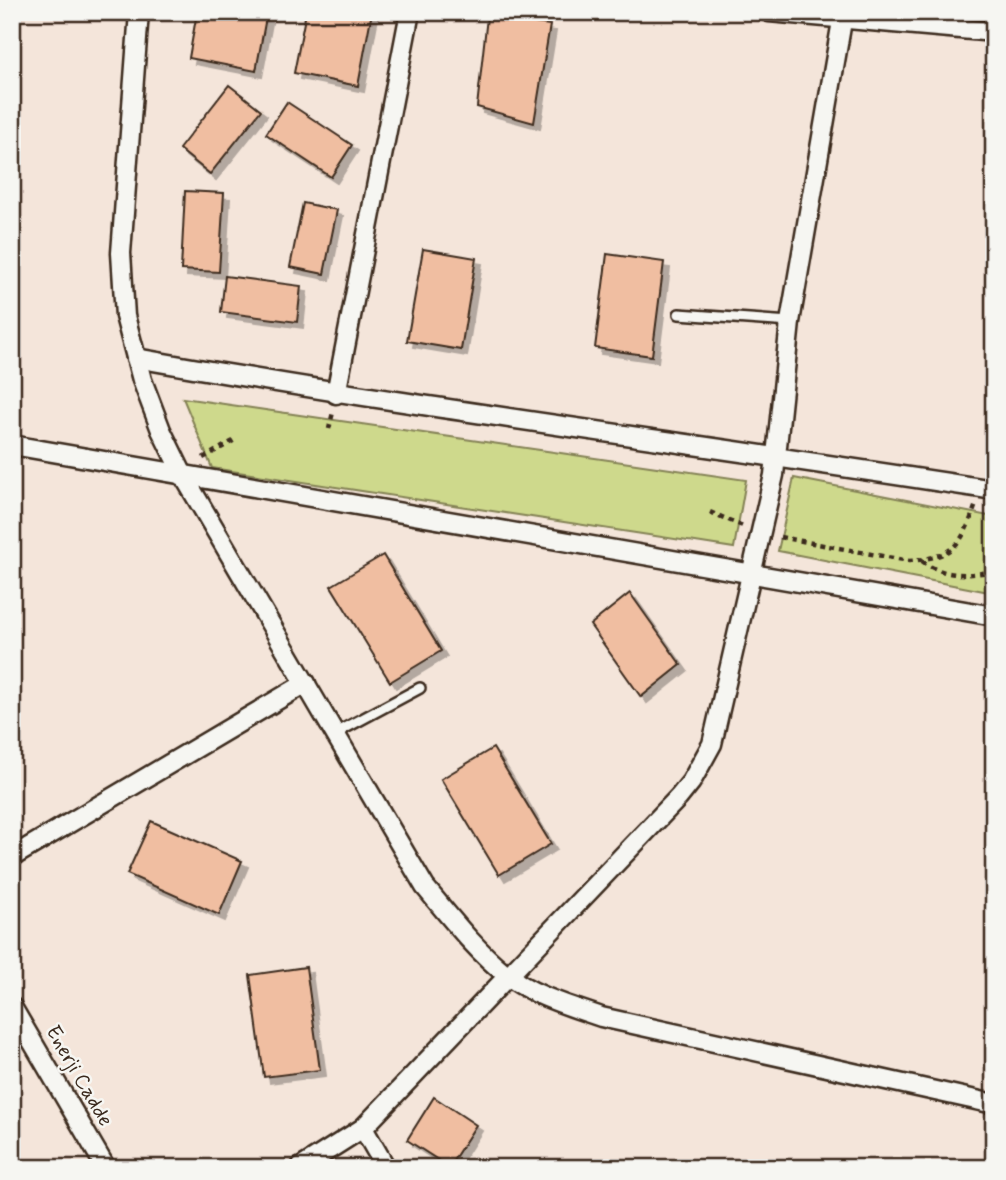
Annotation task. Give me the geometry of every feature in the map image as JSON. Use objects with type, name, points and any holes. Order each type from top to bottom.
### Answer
[{"type":"street","points":[[139,12],[121,253],[125,316],[136,358],[161,430],[182,473],[425,887],[466,935],[506,975],[527,988],[601,1017],[994,1104]]},
{"type":"street","points":[[336,394],[410,12]]},
{"type":"street","points":[[769,12],[842,21],[994,33]]},
{"type":"street","points":[[300,1168],[363,1128],[691,782],[712,744],[761,534],[776,456],[790,322],[842,21]]},
{"type":"street","points":[[136,358],[336,394],[988,489]]},
{"type":"street","points":[[12,445],[994,616]]},
{"type":"street","points":[[12,858],[306,683]]},
{"type":"street","name":"Enerji Cadde","points":[[12,1007],[106,1168]]},
{"type":"street","points":[[363,1128],[386,1168]]},
{"type":"lane","points":[[679,314],[790,322]]},
{"type":"lane","points":[[335,733],[420,688]]},
{"type":"path","points":[[182,473],[235,440]]},
{"type":"path","points":[[710,512],[761,534],[909,561],[955,549],[988,489]]},
{"type":"path","points":[[921,560],[947,573],[976,575],[994,571]]},
{"type":"green space","points":[[183,398],[746,480],[734,548],[212,468]]},
{"type":"green space","points":[[794,478],[994,517],[994,593],[778,551]]},
{"type":"building","points":[[197,12],[267,12],[256,71],[189,58]]},
{"type":"building","points":[[306,12],[372,12],[358,86],[294,73]]},
{"type":"building","points":[[487,17],[550,25],[534,123],[477,107]]},
{"type":"building","points":[[229,85],[261,110],[210,174],[179,149]]},
{"type":"building","points":[[287,102],[352,145],[331,177],[266,134]]},
{"type":"building","points":[[185,191],[224,193],[219,272],[181,270]]},
{"type":"building","points":[[303,203],[337,210],[324,274],[290,267]]},
{"type":"building","points":[[423,249],[476,258],[461,350],[407,341]]},
{"type":"building","points":[[607,254],[664,262],[652,356],[595,348]]},
{"type":"building","points":[[225,276],[301,286],[297,322],[221,312]]},
{"type":"building","points":[[383,555],[441,651],[390,682],[331,586]]},
{"type":"building","points":[[630,593],[681,665],[641,697],[590,625]]},
{"type":"building","points":[[493,748],[551,844],[499,875],[441,779]]},
{"type":"building","points":[[151,821],[242,861],[219,915],[127,874]]},
{"type":"building","points":[[306,967],[320,1070],[264,1077],[250,975]]},
{"type":"building","points":[[434,1097],[476,1125],[449,1167],[407,1140]]},
{"type":"building","points":[[538,1162],[574,1168],[538,1168]]}]
